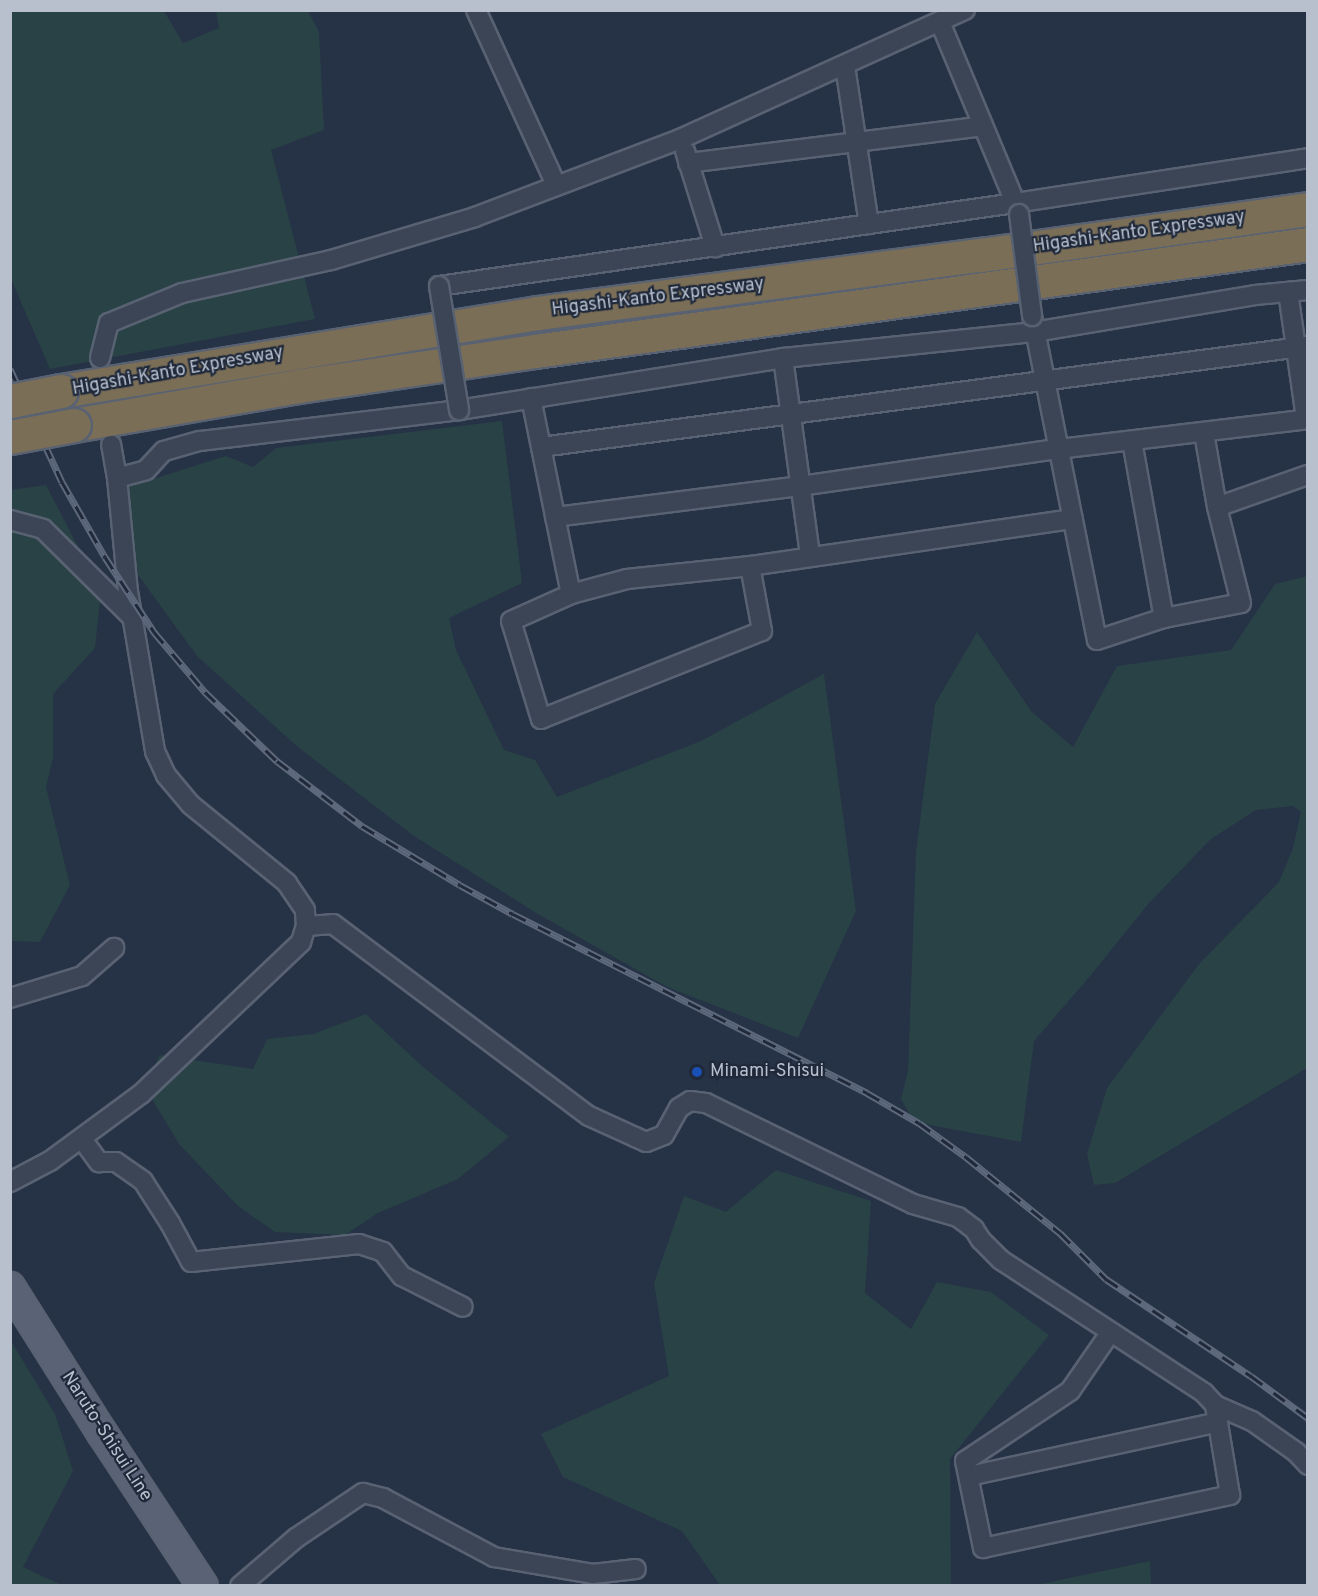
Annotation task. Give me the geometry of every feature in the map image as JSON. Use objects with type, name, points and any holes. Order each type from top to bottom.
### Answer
[{"type":"highway","name":"Higashi-Kanto Expressway","points":[[10,401],[538,313],[981,255],[1308,209]]},
{"type":"highway","name":"Higashi-Kanto Expressway","points":[[10,437],[298,386],[1308,244]]},
{"type":"main road","name":"Naruto-Shisui Line","points":[[10,1287],[102,1433],[203,1586]]},
{"type":"street","points":[[476,10],[556,185]]},
{"type":"street","points":[[100,358],[109,323],[182,293],[331,260],[475,217],[680,139],[965,10]]},
{"type":"street","points":[[940,22],[1017,209],[1033,324],[1097,640],[1164,618],[1241,603],[1217,507],[1204,433]]},
{"type":"street","points":[[845,66],[869,224]]},
{"type":"street","points":[[688,163],[982,126]]},
{"type":"street","points":[[680,139],[715,247]]},
{"type":"street","points":[[459,410],[439,286],[869,224],[1017,209],[1308,158]]},
{"type":"street","points":[[117,477],[146,470],[164,451],[200,441],[459,410],[783,358],[1308,290]]},
{"type":"street","points":[[555,517],[801,486],[1058,449],[1307,419],[1302,347],[1288,292]]},
{"type":"street","points":[[541,447],[1302,347]]},
{"type":"street","points":[[783,358],[810,556]]},
{"type":"street","points":[[531,398],[571,594]]},
{"type":"street","points":[[1132,441],[1164,618]]},
{"type":"street","points":[[10,1182],[51,1161],[141,1094],[301,942],[306,926],[305,910],[287,883],[190,806],[166,775],[155,751],[133,618],[117,477],[111,445]]},
{"type":"street","points":[[1217,507],[1308,475]]},
{"type":"street","points":[[750,566],[762,631],[541,719],[511,621],[571,594],[627,579],[750,566],[1073,519]]},
{"type":"street","points":[[10,520],[43,529],[133,618]]},
{"type":"street","points":[[306,926],[333,924],[589,1116],[646,1142],[664,1135],[679,1108],[690,1101],[706,1103],[913,1204],[958,1217],[974,1228],[981,1240],[1001,1260],[1204,1393],[1216,1414],[1230,1495],[983,1548],[965,1461],[1070,1391],[1110,1333]]},
{"type":"street","points":[[10,998],[82,976],[114,948]]},
{"type":"street","points":[[82,1139],[99,1162],[116,1162],[143,1182],[170,1222],[191,1262],[359,1244],[383,1252],[402,1275],[464,1307]]},
{"type":"street","points":[[969,1476],[1216,1414],[1252,1421],[1296,1452],[1308,1465]]},
{"type":"street","points":[[240,1586],[296,1538],[363,1492],[383,1498],[494,1557],[593,1574],[636,1569]]},
{"type":"green space","points":[[10,11],[164,11],[183,43],[219,28],[216,11],[308,11],[319,32],[324,130],[271,150],[315,319],[50,369],[11,279]]},
{"type":"green space","points":[[502,421],[522,583],[449,618],[456,650],[504,750],[535,760],[557,797],[701,741],[824,674],[856,911],[798,1038],[667,987],[538,914],[414,836],[299,748],[197,656],[138,575],[124,488],[226,456],[253,467],[276,448]]},
{"type":"green space","points":[[46,485],[101,591],[95,648],[53,694],[53,758],[46,787],[70,885],[40,942],[11,941],[11,490]]},
{"type":"green space","points":[[1307,576],[1307,1068],[1115,1183],[1094,1185],[1087,1154],[1107,1088],[1199,964],[1279,882],[1293,848],[1301,812],[1293,806],[1256,810],[1211,839],[1149,903],[1034,1041],[1021,1142],[914,1122],[901,1099],[908,1071],[916,852],[935,704],[977,632],[1031,711],[1073,747],[1117,666],[1231,650],[1275,584]]},
{"type":"green space","points":[[366,1014],[422,1066],[509,1137],[458,1179],[378,1213],[345,1235],[275,1232],[238,1206],[179,1144],[144,1086],[160,1055],[253,1069],[267,1039],[313,1034]]},
{"type":"green space","points":[[776,1170],[871,1201],[865,1293],[911,1329],[937,1282],[991,1292],[1049,1335],[950,1459],[951,1585],[720,1585],[682,1531],[563,1477],[541,1434],[669,1376],[654,1283],[684,1196],[726,1212]]},
{"type":"green space","points":[[11,1341],[55,1414],[73,1471],[23,1567],[62,1585],[11,1585]]},
{"type":"green space","points":[[1150,1561],[1151,1585],[1036,1585]]},
{"type":"railway","points":[[10,369],[62,482],[105,557],[154,632],[205,692],[277,761],[362,826],[460,885],[867,1093],[919,1123],[966,1157],[1060,1233],[1106,1279],[1251,1376],[1308,1418]]},
{"type":"place","name":"Minami-Shisui","points":[[697,1072]]}]
